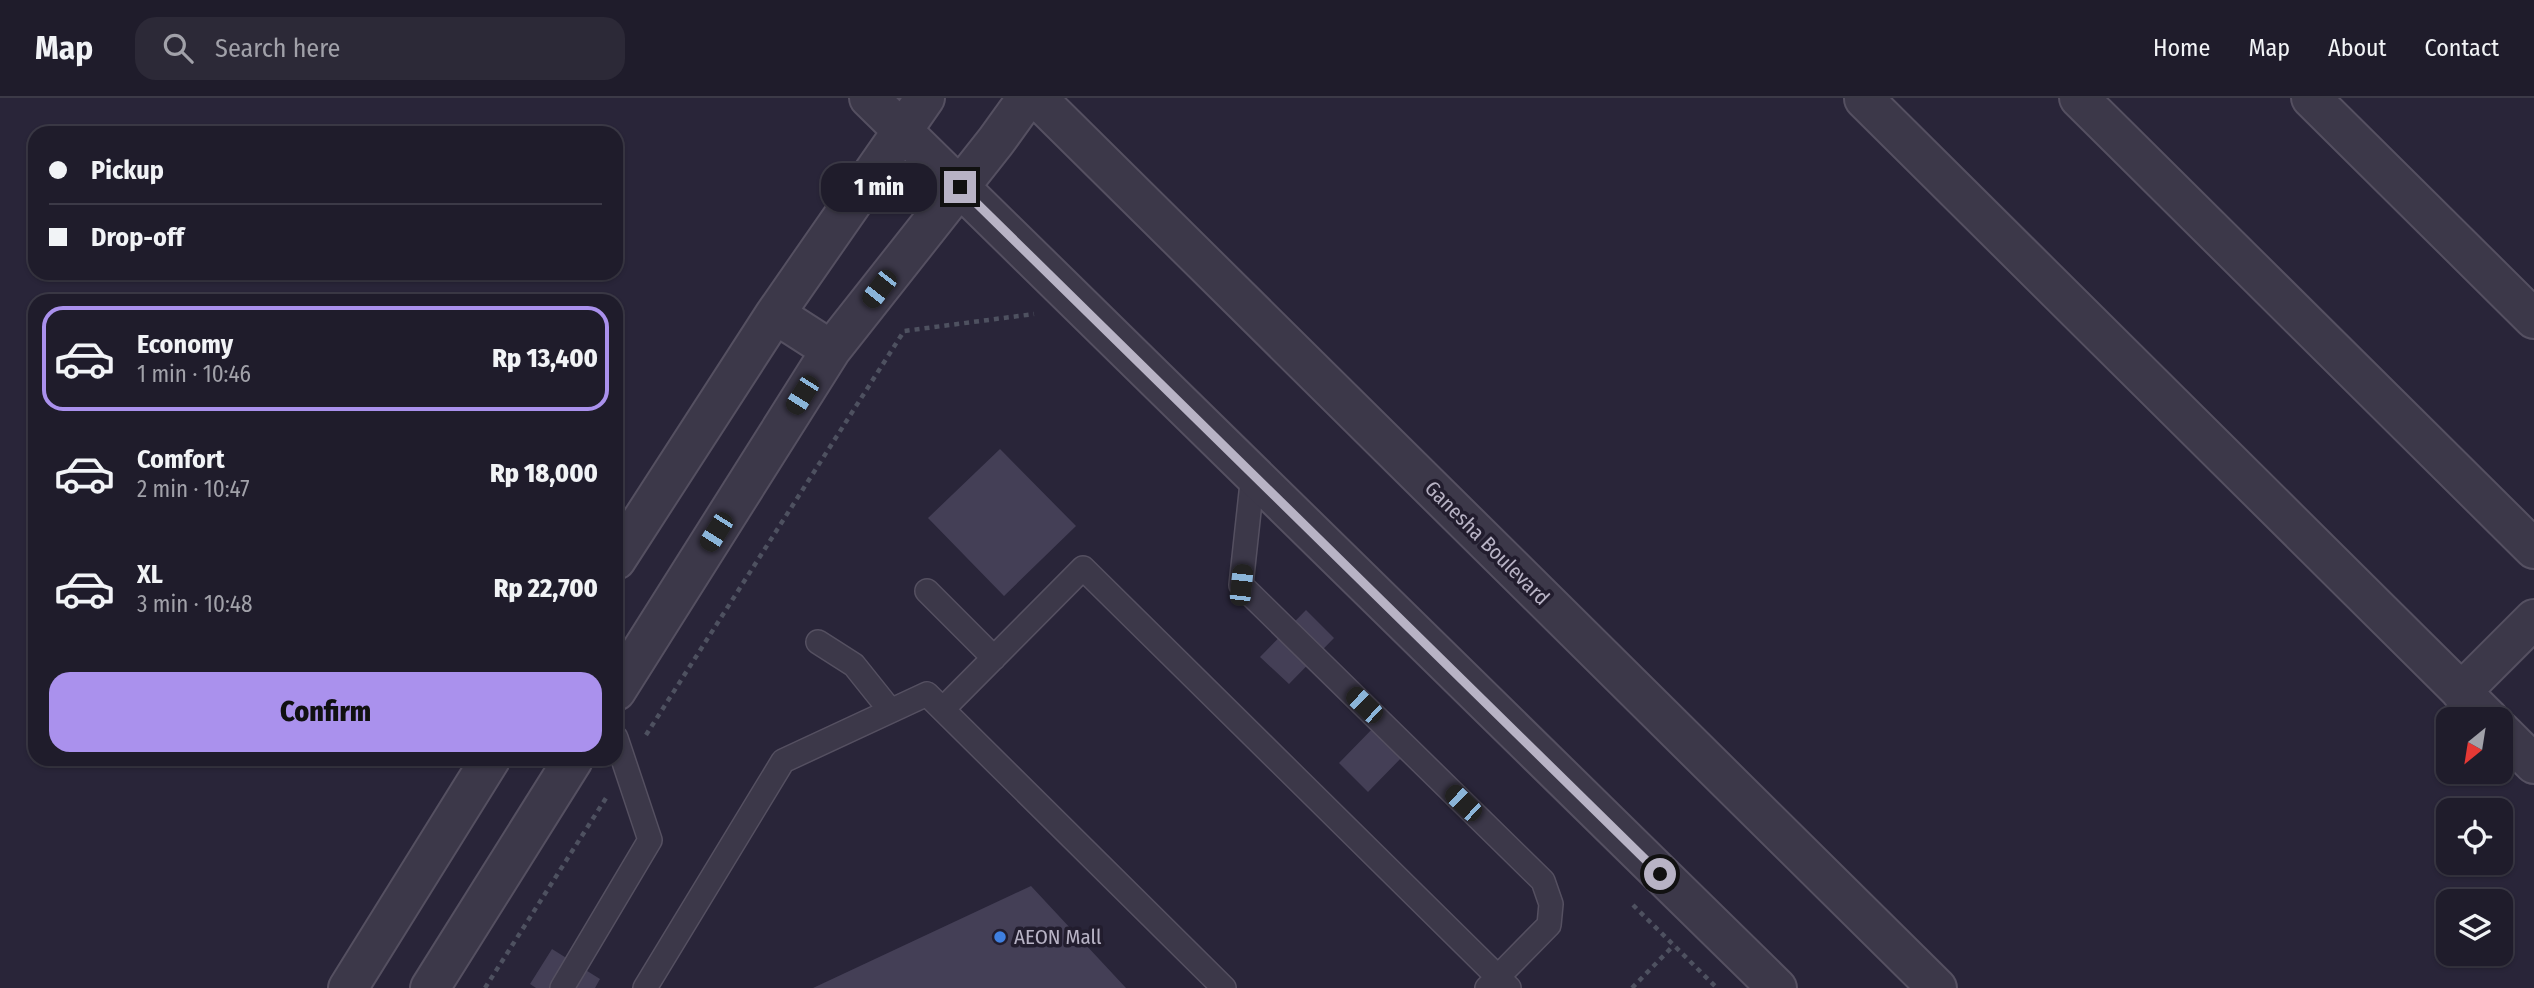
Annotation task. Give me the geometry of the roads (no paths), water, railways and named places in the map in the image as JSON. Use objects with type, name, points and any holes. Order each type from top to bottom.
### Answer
[{"type":"street","points":[[869,98],[1777,988]]},
{"type":"street","points":[[623,549],[775,314],[925,98]]},
{"type":"street","points":[[623,680],[831,350],[1027,98]]},
{"type":"street","name":"Ganesha Boulevard","points":[[1037,98],[1937,988]]},
{"type":"street","points":[[2079,98],[2534,550]]},
{"type":"street","points":[[2311,98],[2534,320]]},
{"type":"street","points":[[1864,99],[2477,707]]},
{"type":"street","points":[[775,314],[831,350]]},
{"type":"street","points":[[2461,692],[2534,619]]},
{"type":"street","points":[[2513,743],[2534,764]]},
{"type":"street","points":[[350,987],[485,766]]},
{"type":"street","points":[[430,988],[569,766]]},
{"type":"lane","points":[[943,709],[1083,568],[1498,984],[1549,925],[1551,904],[1543,881],[1241,585],[1253,474]]},
{"type":"lane","points":[[927,591],[994,658]]},
{"type":"lane","points":[[818,642],[854,665],[890,710]]},
{"type":"lane","points":[[645,988],[783,761],[927,694],[1224,988]]},
{"type":"lane","points":[[562,988],[650,840],[623,759]]},
{"type":"place","name":"AEON Mall","points":[[1000,937]]}]
